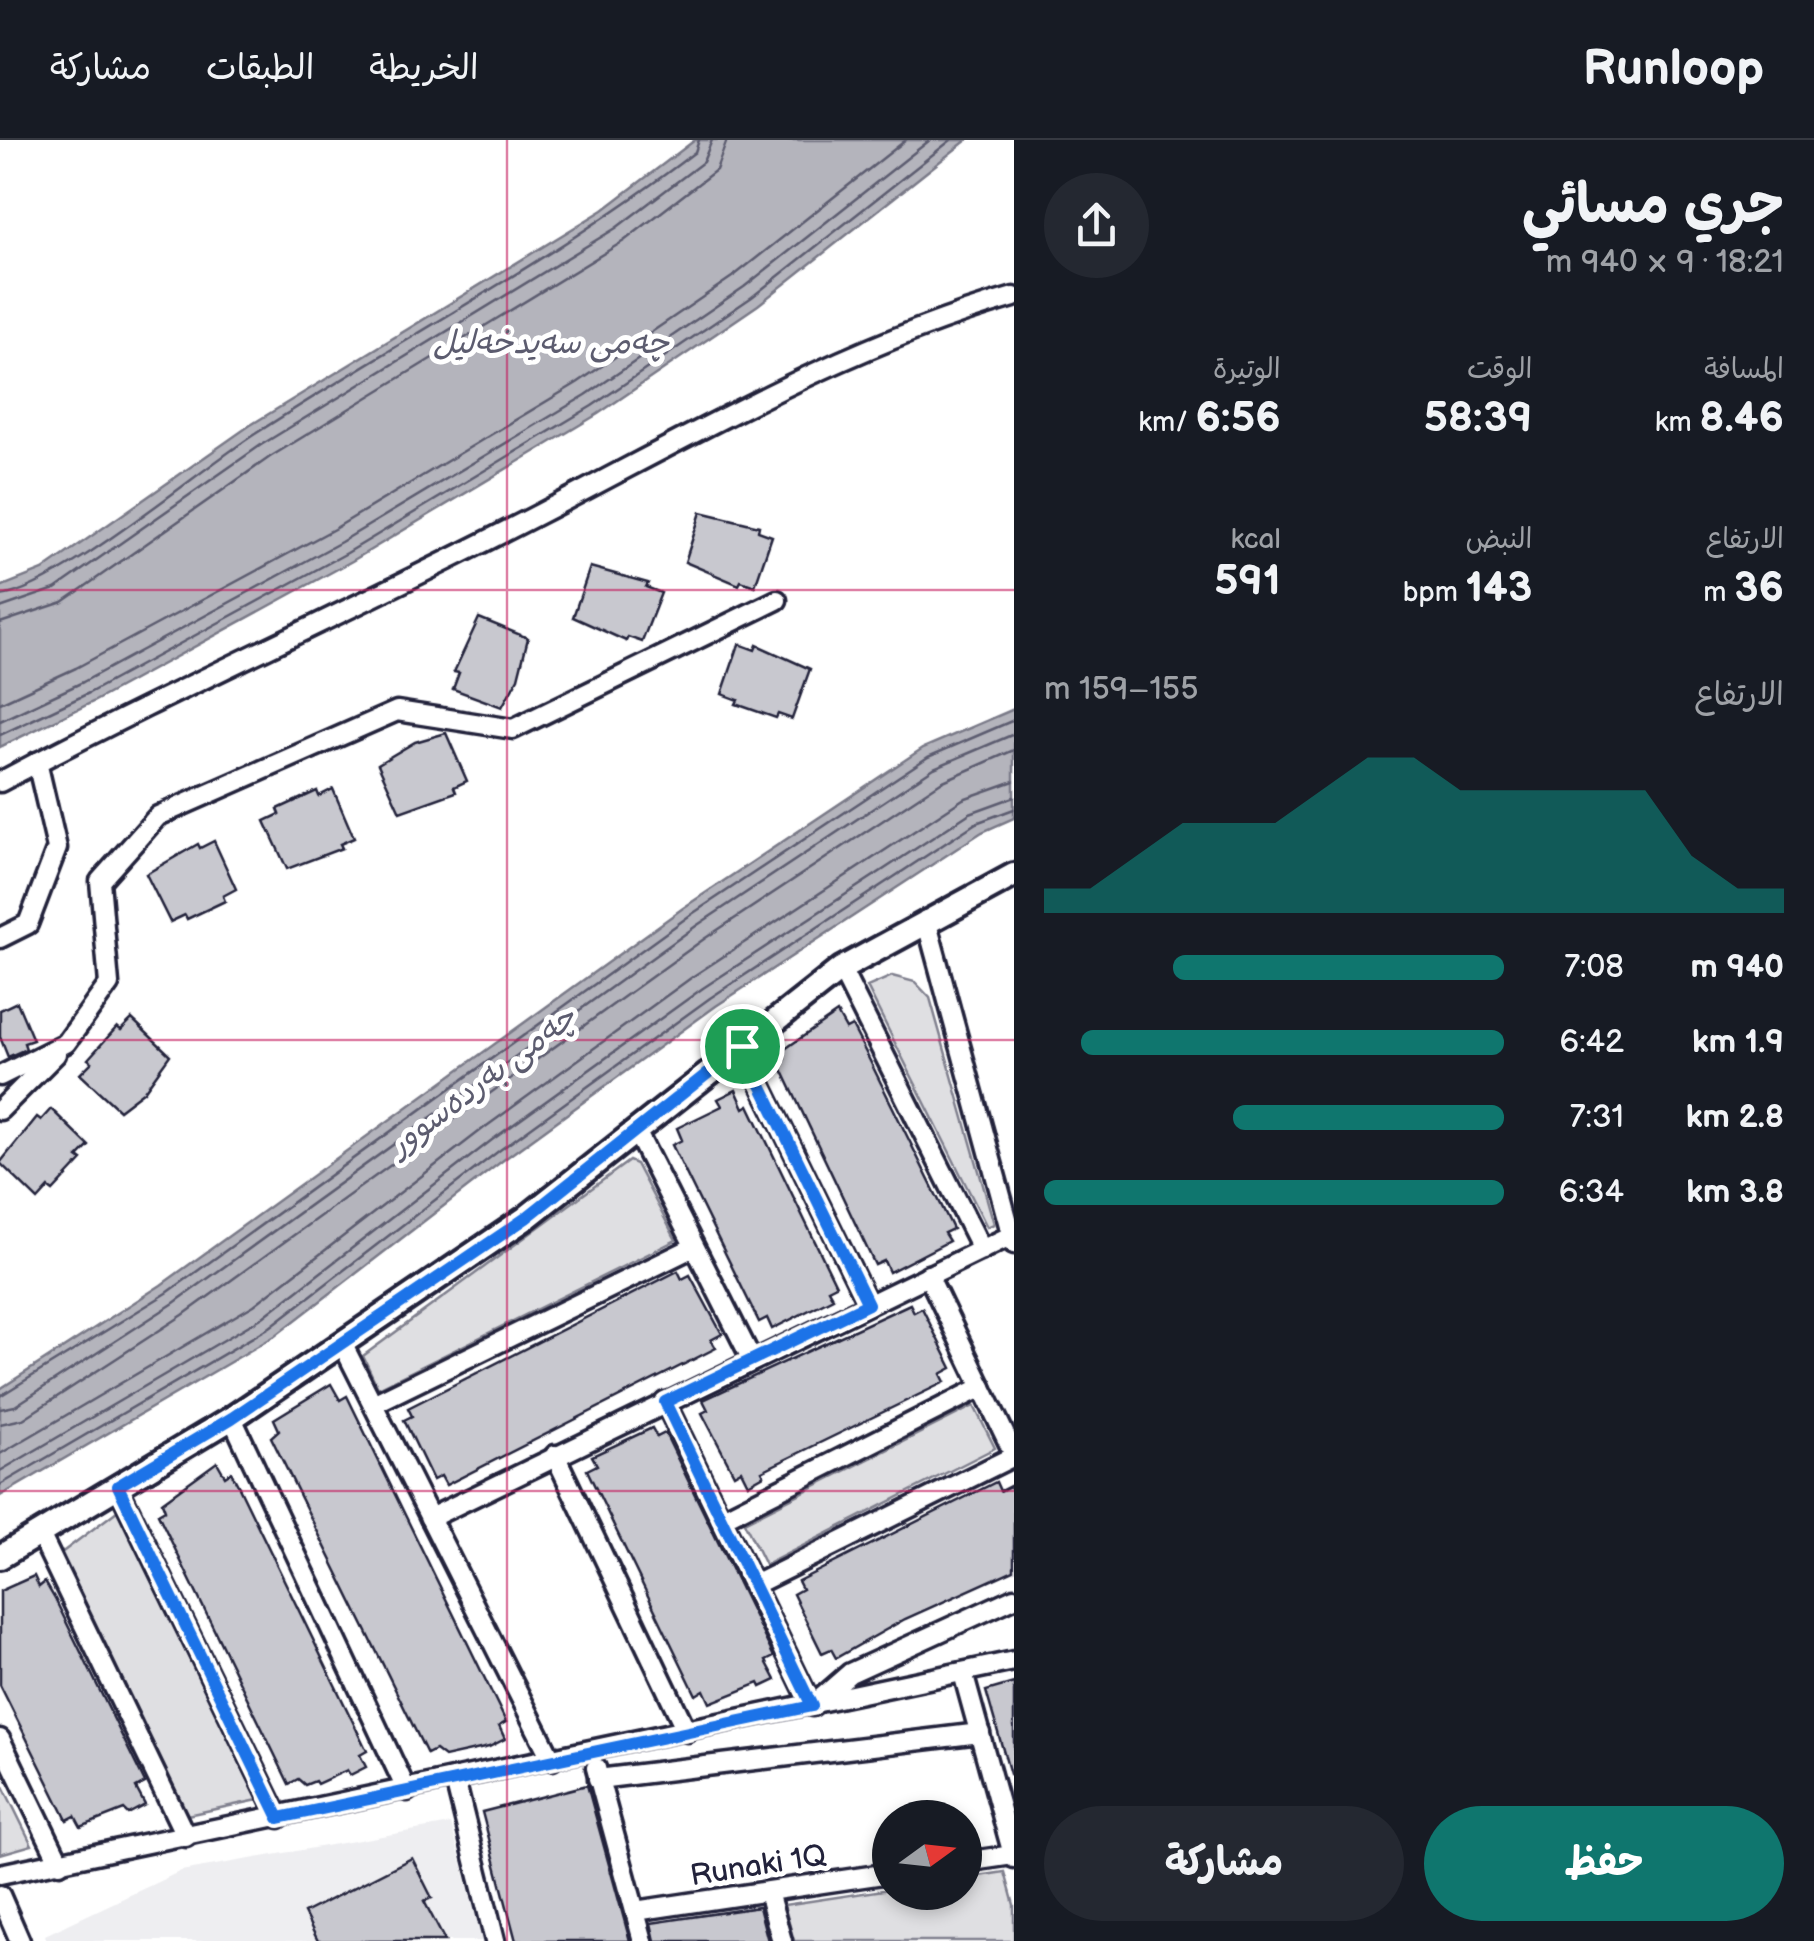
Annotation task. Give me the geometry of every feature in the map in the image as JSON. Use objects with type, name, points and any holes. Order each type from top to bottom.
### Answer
[{"type":"street","points":[[0,782],[172,691],[541,513],[751,401],[938,318],[1014,296]]},
{"type":"street","points":[[0,1110],[66,1044],[109,984],[100,880],[158,816],[396,711],[512,729],[777,600]]},
{"type":"street","points":[[0,938],[28,924],[57,848],[37,762]]},
{"type":"street","points":[[0,1557],[232,1418],[526,1218],[841,969],[1014,875]]},
{"type":"street","points":[[430,1518],[928,1275],[1013,1240],[926,920]]},
{"type":"street","points":[[841,969],[982,1250]]},
{"type":"street","points":[[0,1076],[66,1044]]},
{"type":"street","points":[[742,1046],[868,1304]]},
{"type":"street","points":[[636,1131],[752,1360]]},
{"type":"street","points":[[374,1404],[694,1246]]},
{"type":"street","points":[[754,1585],[1014,1455],[928,1275]]},
{"type":"street","points":[[342,1342],[552,1760]]},
{"type":"street","points":[[721,1518],[982,1387]]},
{"type":"street","points":[[665,1402],[812,1706]]},
{"type":"street","points":[[232,1418],[407,1790]]},
{"type":"street","points":[[555,1455],[687,1732]]},
{"type":"street","points":[[118,1486],[279,1818]]},
{"type":"street","points":[[40,1534],[186,1837]]},
{"type":"street","points":[[812,1706],[850,1673],[1014,1598]]},
{"type":"street","points":[[0,1874],[1014,1661]]},
{"type":"street","points":[[963,1673],[1014,1856],[982,1860]]},
{"type":"street","points":[[598,1779],[980,1733]]},
{"type":"street","points":[[0,1740],[60,1864]]},
{"type":"street","points":[[592,1752],[643,1941]]},
{"type":"street","points":[[455,1780],[495,1941]]},
{"type":"street","name":"Runaki 1Q","points":[[635,1912],[872,1876]]},
{"type":"street","points":[[768,1892],[782,1941]]},
{"type":"street","points":[[0,1894],[20,1941]]},
{"type":"shaded area","points":[[892,976],[915,982],[930,998],[994,1224],[987,1227],[867,987]]},
{"type":"shaded area","points":[[629,1161],[636,1164],[676,1240],[378,1388],[363,1356]]},
{"type":"shaded area","points":[[974,1406],[995,1448],[765,1565],[744,1522]]},
{"type":"shaded area","points":[[117,1511],[258,1800],[187,1815],[60,1554]]},
{"type":"shaded area","points":[[0,1780],[32,1845],[0,1854]]},
{"type":"shaded area","points":[[451,1824],[483,1941],[47,1941],[45,1935],[181,1871]]},
{"type":"shaded area","points":[[1005,1872],[1014,1905],[1014,1941],[794,1941],[784,1905],[872,1892],[872,1910],[982,1910],[982,1875]]},
{"type":"water","name":"چەمی سەیدخەلیل","points":[[695,140],[967,140],[758,305],[598,414],[352,561],[93,702],[0,747],[0,587],[43,570],[249,426],[603,210]]},
{"type":"water","name":"چەمی بەردەسوور","points":[[1014,709],[1014,818],[982,832],[716,1006],[506,1158],[275,1336],[0,1496],[0,1389],[161,1285],[683,908],[923,748]]},
{"type":"building","points":[[701,512],[759,526],[758,531],[772,536],[755,586],[741,581],[739,585],[685,562]]},
{"type":"building","points":[[590,567],[648,583],[646,587],[661,593],[642,642],[628,637],[626,641],[573,617]]},
{"type":"building","points":[[479,618],[528,638],[518,678],[502,707],[453,689],[459,673],[454,672]]},
{"type":"building","points":[[739,644],[755,650],[757,645],[810,669],[792,719],[778,714],[776,718],[736,704],[738,700],[722,694]]},
{"type":"building","points":[[446,733],[467,781],[454,787],[456,792],[400,812],[378,764],[415,742]]},
{"type":"building","points":[[333,789],[354,838],[340,844],[342,848],[287,869],[265,821],[280,814],[278,809],[317,791],[319,796]]},
{"type":"building","points":[[214,841],[236,889],[223,896],[225,901],[187,919],[185,915],[170,922],[146,874],[198,844],[200,848]]},
{"type":"building","points":[[17,1002],[33,1040],[24,1043],[26,1049],[8,1057],[0,1037],[0,1010]]},
{"type":"building","points":[[837,1013],[846,1029],[852,1026],[953,1229],[944,1233],[949,1241],[889,1272],[884,1261],[875,1265],[779,1063],[785,1060],[782,1051]]},
{"type":"building","points":[[132,1019],[170,1055],[144,1091],[119,1110],[80,1074],[117,1027],[121,1030]]},
{"type":"building","points":[[736,1090],[744,1108],[749,1105],[836,1285],[828,1289],[833,1298],[772,1329],[767,1318],[759,1322],[672,1145],[682,1140],[677,1128],[722,1106],[718,1099]]},
{"type":"building","points":[[51,1109],[89,1146],[78,1157],[82,1160],[53,1191],[49,1188],[38,1200],[0,1163],[37,1117],[41,1120]]},
{"type":"building","points":[[678,1271],[682,1279],[690,1275],[722,1334],[711,1340],[716,1348],[446,1485],[441,1476],[433,1480],[404,1420],[412,1416],[408,1408]]},
{"type":"building","points":[[910,1304],[914,1312],[922,1308],[952,1368],[941,1374],[945,1382],[762,1471],[764,1475],[748,1484],[741,1470],[734,1474],[702,1413],[708,1410],[703,1400]]},
{"type":"building","points":[[331,1384],[340,1400],[347,1396],[506,1722],[499,1726],[505,1739],[489,1747],[444,1757],[435,1750],[427,1754],[271,1437],[279,1430],[274,1419]]},
{"type":"building","points":[[652,1428],[657,1437],[665,1433],[774,1657],[766,1661],[776,1680],[710,1703],[704,1690],[696,1695],[587,1470],[597,1465],[592,1456]]},
{"type":"building","points":[[217,1462],[225,1476],[231,1472],[239,1487],[367,1751],[360,1755],[366,1767],[350,1775],[347,1770],[317,1784],[315,1781],[305,1785],[298,1779],[289,1784],[158,1514],[165,1510],[162,1502]]},
{"type":"building","points":[[996,1482],[1000,1491],[1010,1486],[1014,1494],[1014,1570],[905,1619],[836,1658],[831,1649],[822,1653],[793,1594],[802,1589],[798,1581]]},
{"type":"building","points":[[34,1576],[39,1587],[45,1582],[55,1599],[145,1783],[136,1788],[145,1805],[128,1814],[124,1810],[81,1827],[75,1816],[67,1820],[0,1685],[0,1591]]},
{"type":"building","points":[[1014,1683],[1014,1773],[1010,1774],[986,1691]]},
{"type":"building","points":[[587,1785],[630,1941],[516,1941],[482,1812]]},
{"type":"building","points":[[412,1858],[432,1898],[424,1901],[445,1941],[318,1941],[304,1913]]},
{"type":"building","points":[[759,1907],[768,1941],[655,1941],[651,1923]]},
{"type":"route","points":[[742,1046],[868,1304],[665,1402],[812,1706],[279,1818],[118,1486],[232,1418],[526,1218],[742,1046]]}]
